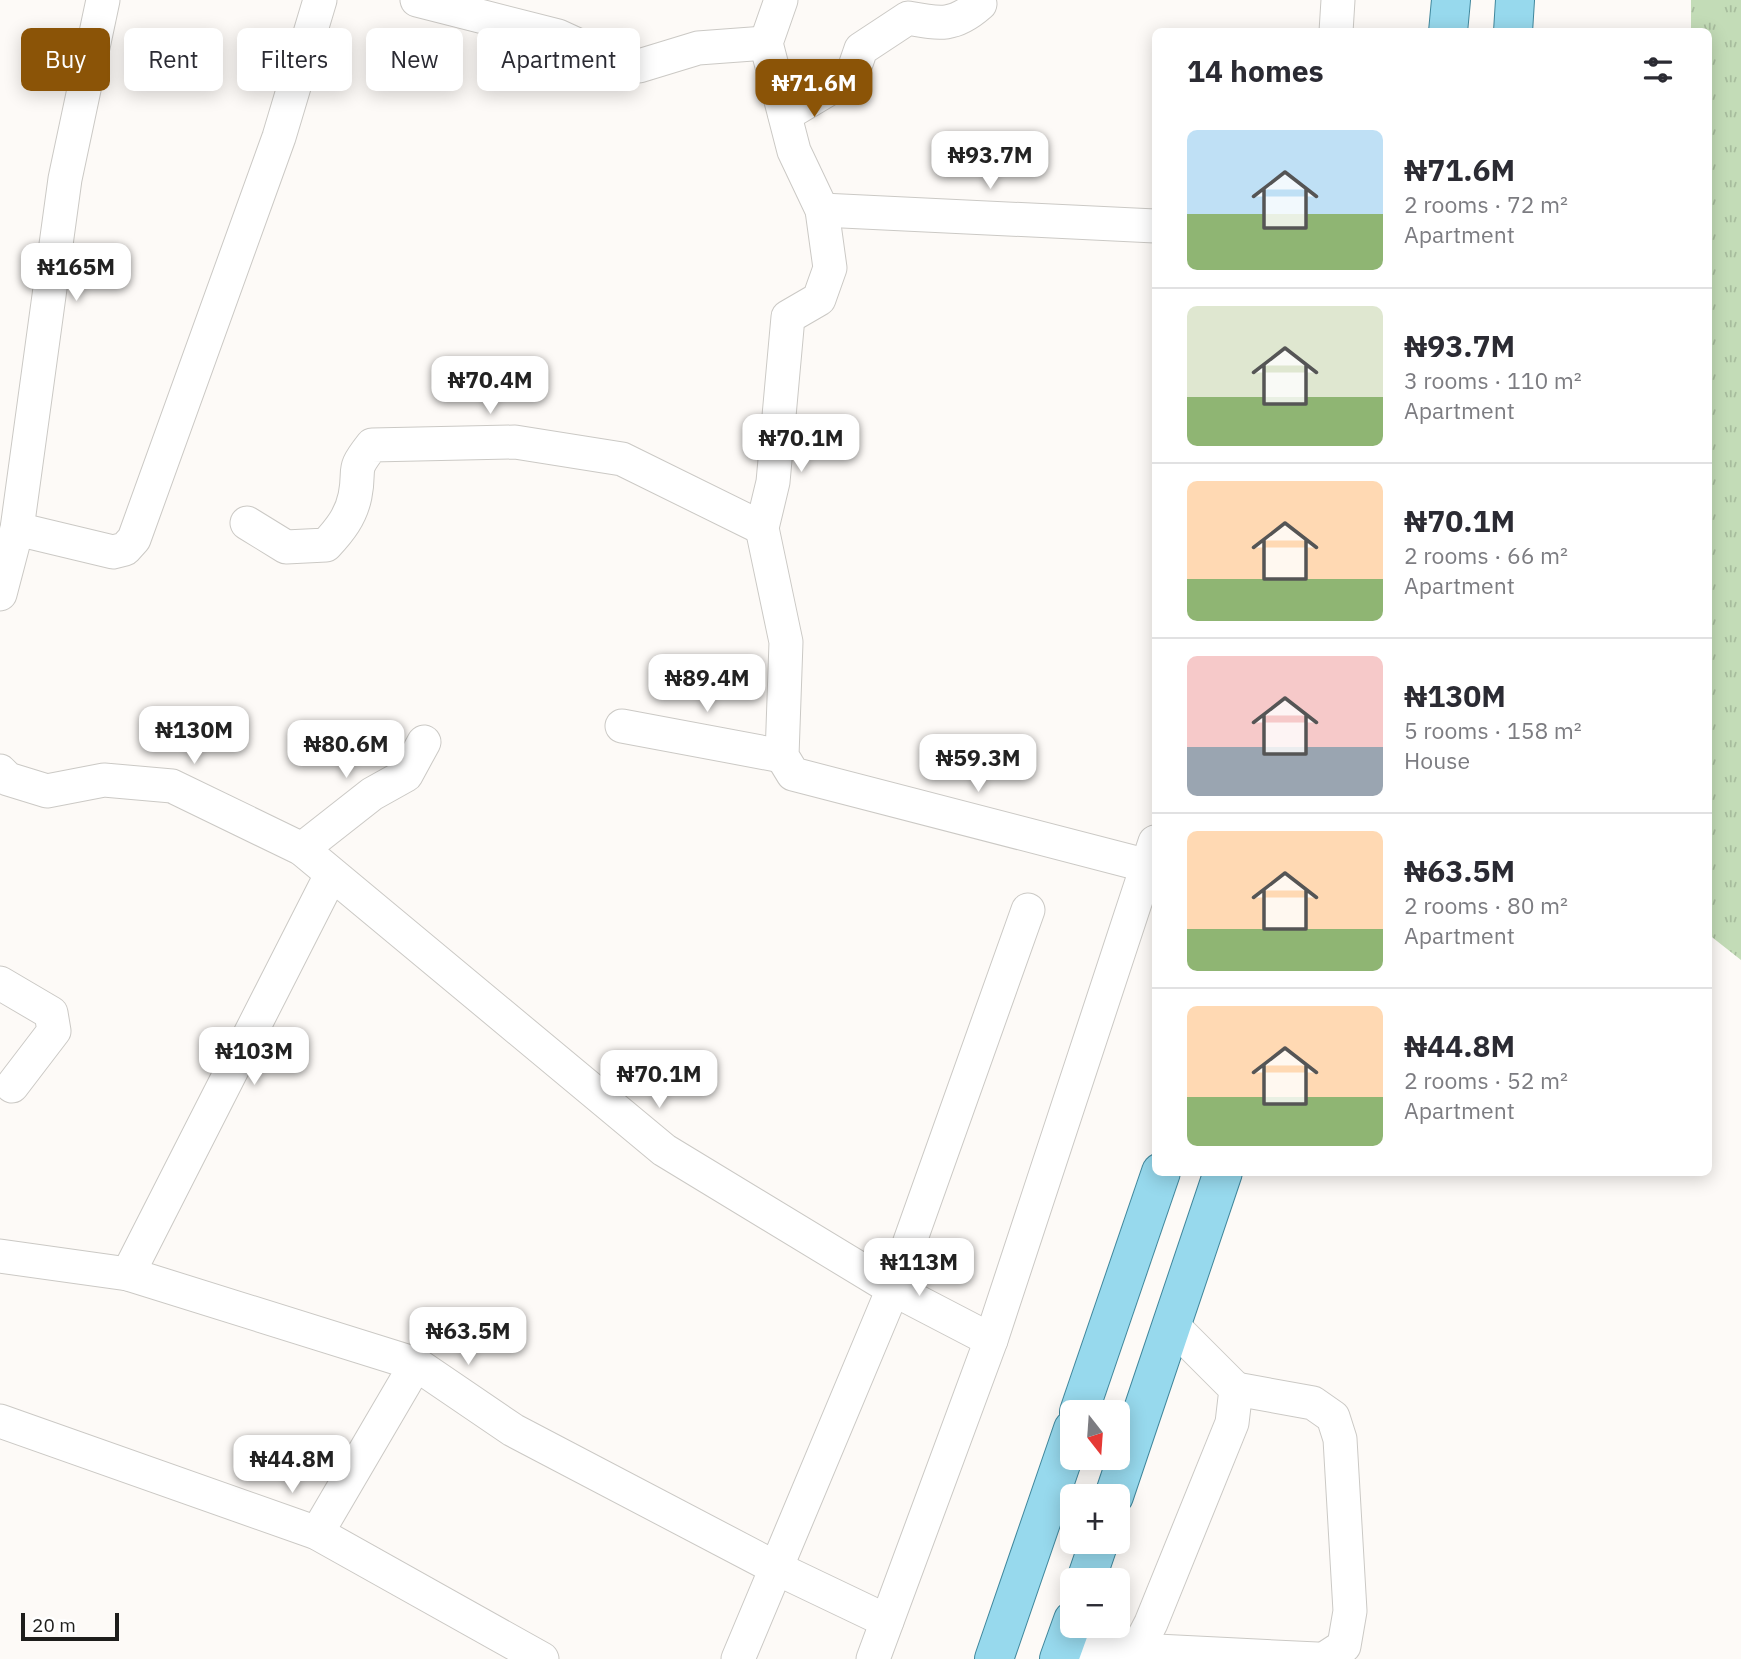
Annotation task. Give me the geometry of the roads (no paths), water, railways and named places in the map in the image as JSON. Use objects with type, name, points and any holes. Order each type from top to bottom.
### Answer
[{"type":"main road","points":[[1448,28],[1451,0]]},
{"type":"main road","points":[[1513,28],[1515,0]]},
{"type":"main road","points":[[1083,1400],[1160,1176]]},
{"type":"main road","points":[[1118,1484],[1222,1176]]},
{"type":"main road","points":[[994,1659],[1060,1467]]},
{"type":"street","points":[[0,594],[65,179],[103,0]]},
{"type":"street","points":[[9,549],[113,552],[125,549],[134,539],[279,137],[320,0]]},
{"type":"street","points":[[417,0],[558,36],[621,65],[639,65],[698,48],[766,43]]},
{"type":"street","points":[[781,0],[766,43],[794,151],[822,210],[830,268],[819,299],[788,317],[773,482],[762,528],[786,642],[782,756],[793,774],[1152,854],[991,1340],[873,1659]]},
{"type":"street","points":[[1336,28],[1338,0]]},
{"type":"street","points":[[785,115],[852,75],[861,49],[908,18],[938,24],[951,22],[963,19],[980,4]]},
{"type":"street","points":[[822,210],[1152,226]]},
{"type":"street","points":[[247,523],[286,547],[327,545],[346,523],[355,496],[355,466],[372,445],[515,442],[622,459],[762,528]]},
{"type":"street","points":[[622,726],[782,756]]},
{"type":"street","points":[[302,849],[372,794],[406,775],[424,742]]},
{"type":"street","points":[[0,771],[8,779],[47,791],[104,780],[172,786],[302,849],[664,1150],[894,1289],[991,1340]]},
{"type":"street","points":[[128,1274],[331,875]]},
{"type":"street","points":[[738,1659],[894,1289],[1028,910]]},
{"type":"street","points":[[0,982],[51,1013],[54,1022],[54,1031],[12,1086]]},
{"type":"street","points":[[0,1256],[128,1274],[416,1364],[513,1430],[776,1568],[887,1621]]},
{"type":"street","points":[[1172,1325],[1236,1389],[1312,1403],[1333,1418],[1340,1439],[1350,1611],[1344,1646],[1324,1659]]},
{"type":"street","points":[[317,1533],[416,1364]]},
{"type":"street","points":[[1137,1650],[1151,1623],[1232,1423],[1236,1389]]},
{"type":"street","points":[[0,1421],[317,1533],[542,1659]]},
{"type":"street","points":[[1066,1640],[1137,1650],[1317,1659]]}]
